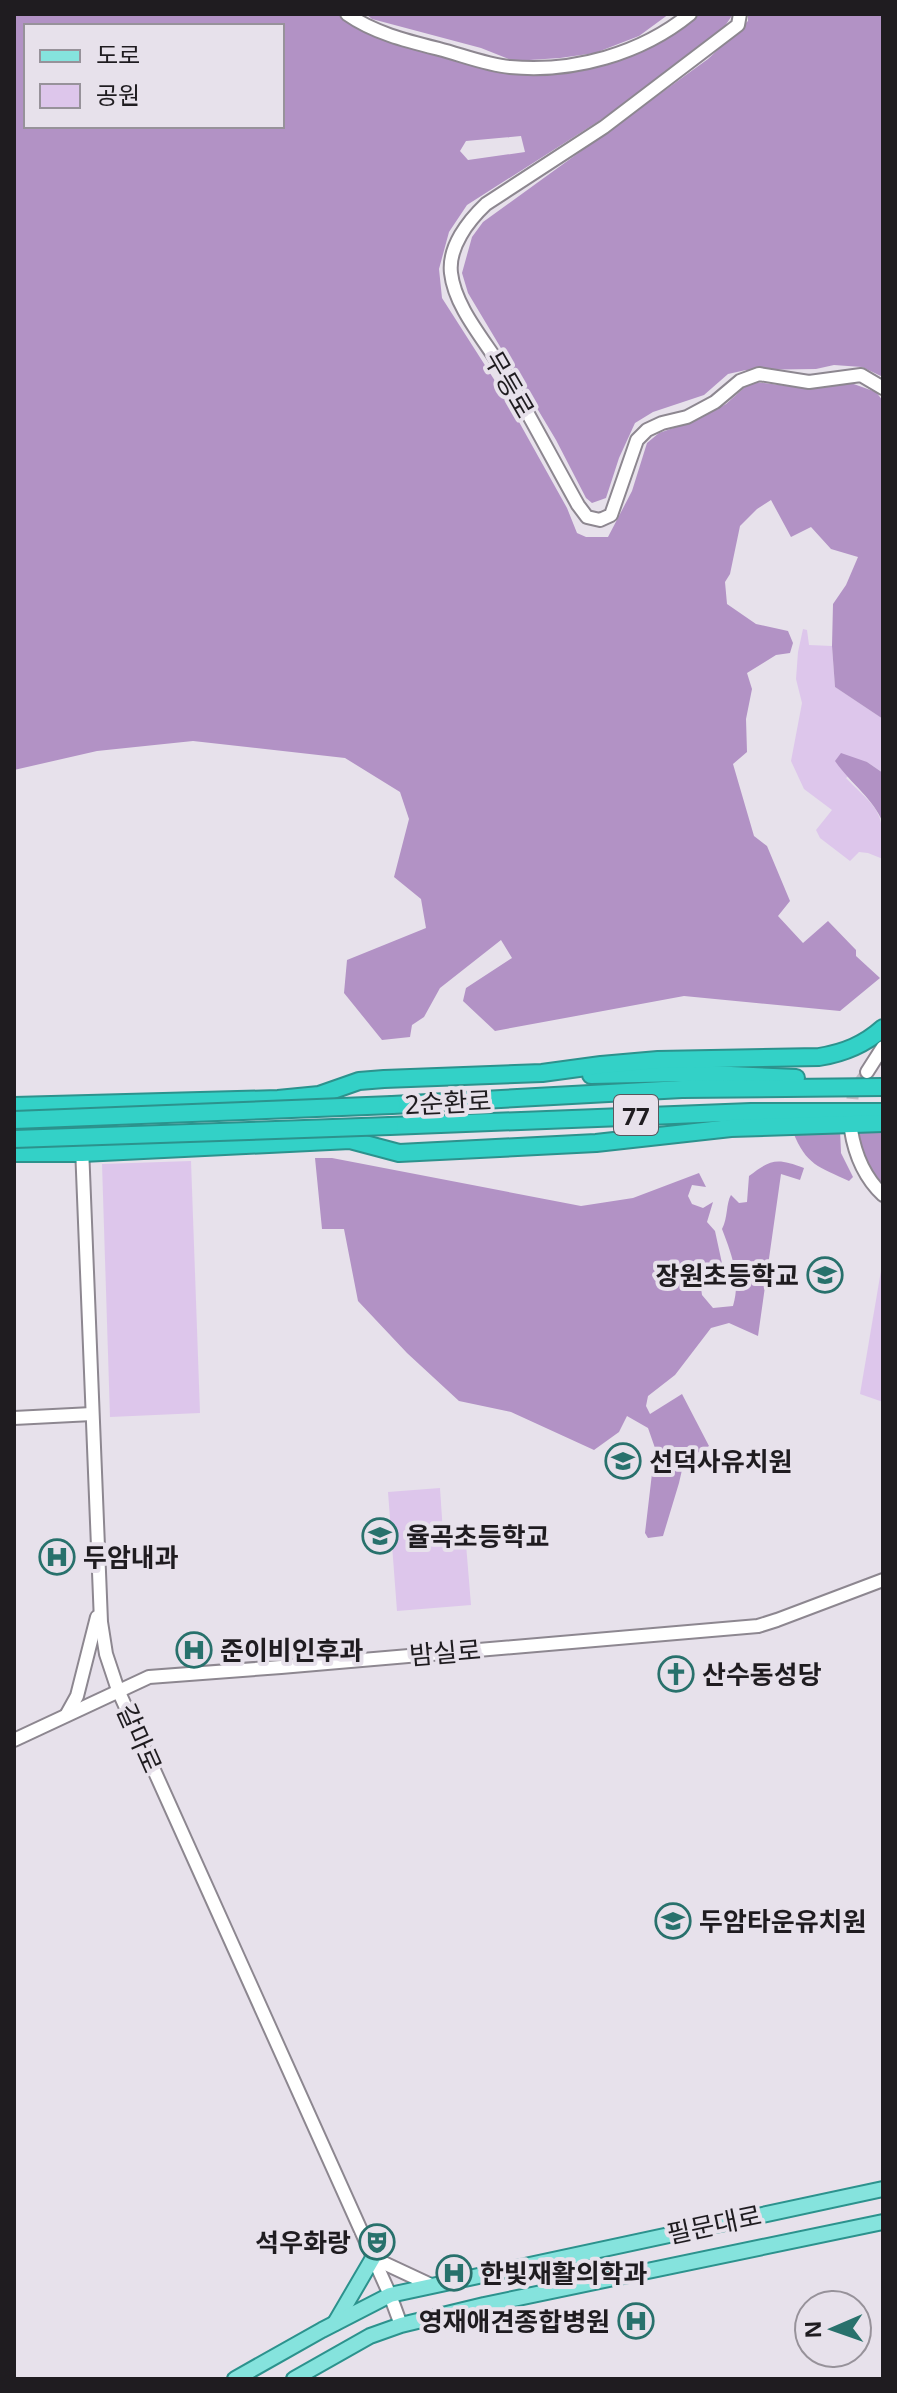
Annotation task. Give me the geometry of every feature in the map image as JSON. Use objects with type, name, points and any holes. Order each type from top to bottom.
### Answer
[{"type":"highway","points":[[14,1106],[252,1100],[319,1095],[359,1081],[384,1079],[542,1073],[658,1060],[819,1057],[853,1048],[883,1028]]},
{"type":"highway","points":[[542,1073],[556,1076],[686,1073],[826,1079],[881,1087]]},
{"type":"highway","points":[[362,1144],[358,1095],[367,1085],[384,1079]]},
{"type":"highway","points":[[14,1131],[252,1116],[300,1110],[319,1102],[342,1086]]},
{"type":"highway","name":"2순환로","points":[[14,1120],[392,1105],[682,1089],[881,1087]]},
{"type":"highway","points":[[188,1120],[252,1100]]},
{"type":"highway","name":"2순환로","points":[[14,1139],[751,1112],[883,1112]]},
{"type":"highway","points":[[14,1153],[82,1153],[350,1140],[399,1153],[596,1143],[731,1128],[883,1123]]},
{"type":"highway","points":[[14,1131],[55,1153]]},
{"type":"main road","points":[[347,14],[361,24],[410,42],[509,67],[560,67],[617,55],[665,31],[690,14]]},
{"type":"main road","name":"무등로","points":[[740,14],[738,25],[604,127],[486,204],[469,219],[458,240],[450,269],[455,295],[504,372],[578,505],[587,517],[600,520],[611,515],[637,440],[647,430],[687,417],[715,402],[740,381],[759,374],[809,382],[861,375],[883,388]]},
{"type":"main road","points":[[867,1072],[883,1047]]},
{"type":"main road","name":"갈마로","points":[[81,1103],[100,1607],[106,1654],[118,1690],[401,2325]]},
{"type":"main road","points":[[851,1130],[854,1149],[865,1174],[883,1195]]},
{"type":"main road","points":[[14,1418],[92,1414]]},
{"type":"main road","name":"밤실로","points":[[14,1740],[149,1677],[758,1626],[883,1580]]},
{"type":"main road","points":[[66,1715],[77,1696],[100,1607]]},
{"type":"main road","name":"필문대로","points":[[235,2379],[390,2295],[883,2189]]},
{"type":"main road","name":"필문대로","points":[[294,2379],[370,2336],[401,2325],[883,2222]]},
{"type":"main road","points":[[335,2323],[373,2258],[433,2286]]},
{"type":"green space","points":[[803,629],[807,630],[809,645],[832,646],[835,687],[883,719],[883,773],[867,762],[846,778],[878,813],[883,859],[859,852],[850,861],[820,838],[816,830],[832,810],[804,789],[791,761],[802,703],[796,679]]},
{"type":"green space","points":[[191,1161],[200,1413],[110,1417],[102,1164]]},
{"type":"green space","points":[[883,1259],[883,1402],[860,1394]]},
{"type":"green space","points":[[440,1488],[443,1533],[465,1532],[471,1605],[397,1611],[388,1492]]},
{"type":"shaded area","points":[[14,14],[337,14],[358,29],[419,51],[505,71],[560,72],[607,65],[633,55],[676,30],[696,14],[733,14],[725,26],[624,105],[467,205],[449,232],[439,269],[442,298],[504,395],[567,508],[577,533],[586,537],[608,537],[632,491],[647,443],[659,433],[699,419],[726,404],[745,387],[756,382],[804,388],[848,382],[876,392],[883,401],[883,719],[835,687],[833,604],[846,585],[858,557],[831,549],[811,527],[791,537],[771,500],[740,526],[730,574],[725,582],[727,604],[756,624],[788,631],[793,643],[790,653],[776,655],[747,673],[752,689],[746,719],[747,752],[733,764],[754,836],[767,846],[790,901],[778,916],[803,943],[828,921],[856,950],[856,956],[880,978],[840,1011],[684,996],[495,1031],[463,1001],[466,988],[512,958],[501,940],[440,988],[424,1017],[412,1025],[410,1037],[382,1040],[344,993],[347,960],[426,928],[421,899],[394,877],[409,819],[400,792],[345,758],[193,741],[97,751],[14,770]],"holes":[[[521,136],[525,152],[468,160],[460,151],[466,141]]]},
{"type":"shaded area","points":[[366,14],[669,14],[639,36],[595,53],[514,61],[481,48],[372,19]]},
{"type":"shaded area","points":[[748,14],[883,14],[883,377],[862,367],[834,365],[816,369],[746,370],[728,374],[704,395],[653,412],[635,423],[606,498],[592,503],[586,498],[556,440],[468,293],[462,273],[472,237],[483,222],[708,59],[748,21]]},
{"type":"shaded area","points":[[841,753],[867,762],[883,773],[883,823],[874,806],[835,761]]},
{"type":"shaded area","points":[[883,1128],[883,1184],[864,1159],[857,1129]]},
{"type":"shaded area","points":[[840,1129],[841,1153],[853,1177],[849,1181],[809,1158],[793,1132]]},
{"type":"shaded area","points":[[315,1158],[332,1158],[581,1206],[633,1198],[699,1173],[706,1187],[692,1185],[688,1196],[692,1204],[703,1208],[713,1202],[707,1222],[715,1231],[723,1268],[699,1274],[702,1295],[713,1308],[733,1306],[735,1296],[734,1267],[722,1229],[731,1195],[739,1203],[747,1202],[749,1176],[769,1163],[781,1162],[804,1168],[800,1180],[781,1174],[758,1336],[729,1323],[711,1328],[675,1375],[648,1396],[646,1406],[650,1414],[682,1394],[709,1446],[684,1461],[663,1536],[648,1538],[645,1533],[655,1448],[648,1428],[627,1416],[619,1432],[594,1450],[511,1412],[459,1401],[407,1353],[358,1301],[344,1229],[322,1229]]},
{"type":"tunnel","points":[[851,1117],[853,1092],[867,1072]]},
{"type":"place","name":"장원초등학교","points":[[825,1275]]},
{"type":"place","name":"선덕사유치원","points":[[623,1461]]},
{"type":"place","name":"율곡초등학교","points":[[380,1536]]},
{"type":"place","name":"두암내과","points":[[57,1557]]},
{"type":"place","name":"준이비인후과","points":[[194,1650]]},
{"type":"place","name":"산수동성당","points":[[676,1674]]},
{"type":"place","name":"두암타운유치원","points":[[673,1921]]},
{"type":"place","name":"석우화랑","points":[[377,2242]]},
{"type":"place","name":"한빛재활의학과","points":[[454,2273]]},
{"type":"place","name":"영재애견종합병원","points":[[636,2321]]}]
